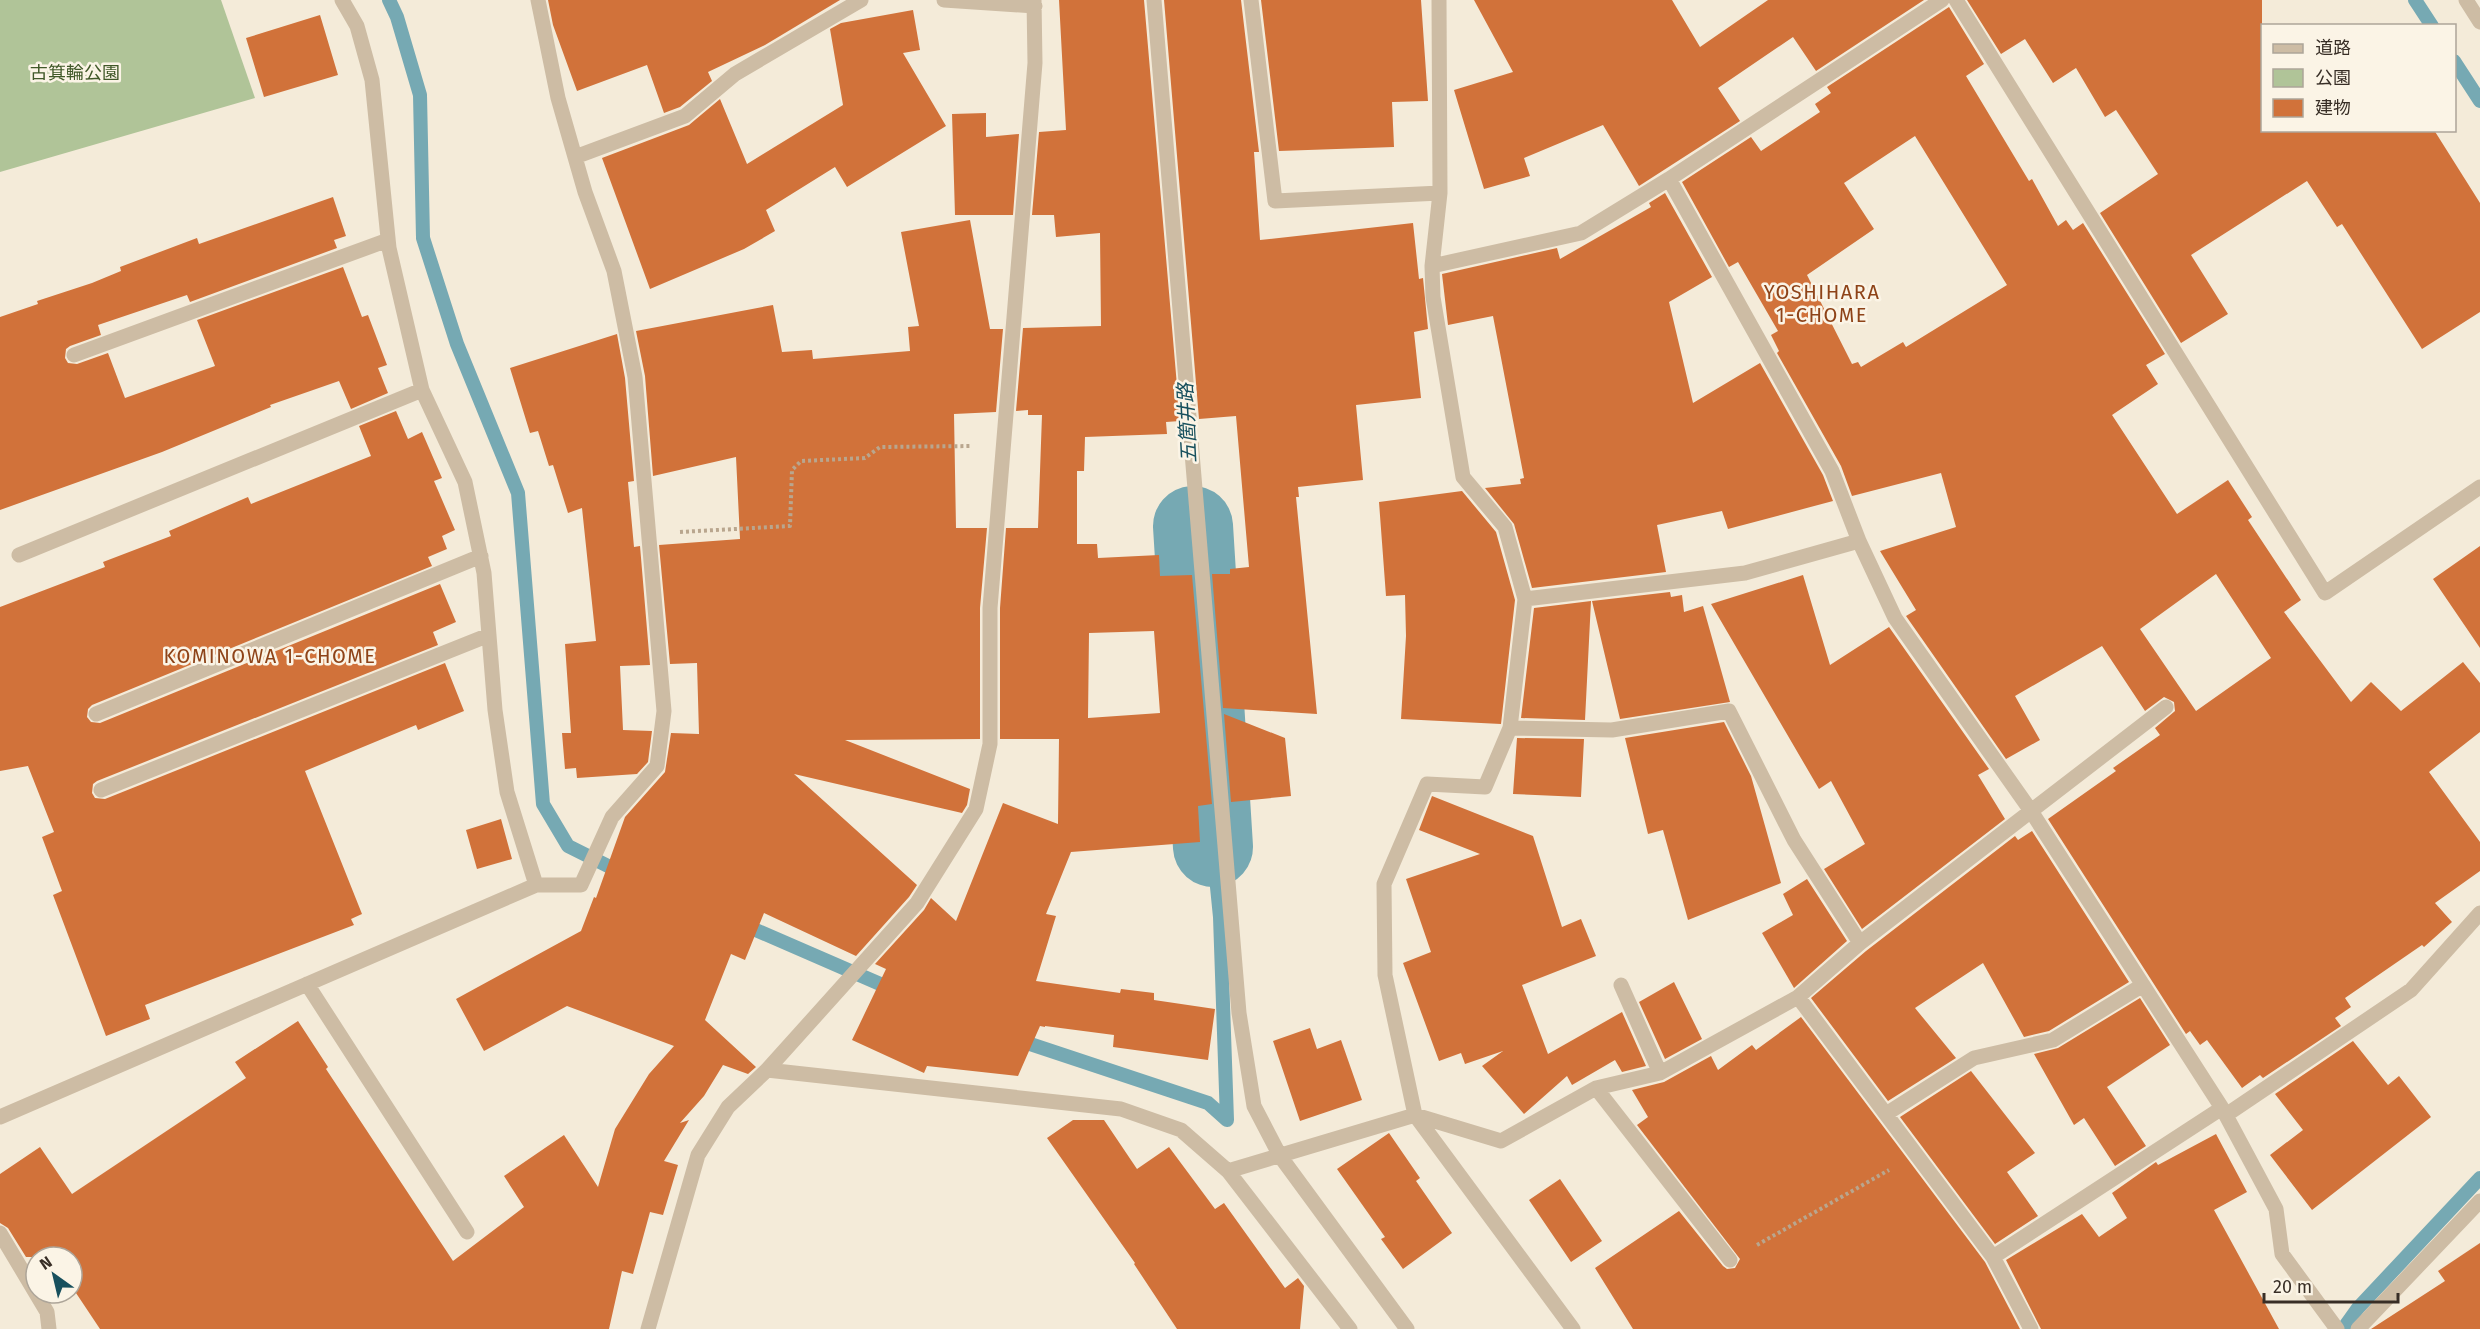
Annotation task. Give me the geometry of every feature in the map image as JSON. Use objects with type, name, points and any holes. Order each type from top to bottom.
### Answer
[{"type":"street","points":[[342,0],[357,26],[372,80],[388,240],[422,390],[465,482],[484,573],[495,710],[507,792],[536,885]]},
{"type":"street","points":[[0,1117],[536,885],[581,885],[612,817],[657,766],[664,711],[635,377],[614,271],[585,192],[558,98],[538,0]]},
{"type":"street","points":[[575,158],[685,116],[735,74],[861,0]]},
{"type":"street","points":[[648,1329],[698,1155],[728,1107],[767,1070],[916,903],[976,809],[990,744],[990,608],[1035,63],[1035,3],[944,0]]},
{"type":"street","points":[[1154,0],[1239,1013],[1254,1106],[1280,1156],[1407,1329]]},
{"type":"street","points":[[1251,0],[1275,201],[1440,193]]},
{"type":"street","points":[[1439,0],[1440,193],[1432,266],[1432,297],[1463,477],[1505,527],[1525,599],[1510,728],[1485,787],[1427,784],[1384,884],[1385,975],[1415,1116],[1574,1329]]},
{"type":"street","points":[[1432,266],[1581,233],[1669,179],[1942,0]]},
{"type":"street","points":[[1956,0],[2325,593],[2480,487]]},
{"type":"street","points":[[2466,0],[2480,22]]},
{"type":"street","points":[[1669,179],[1832,471],[1859,541],[1895,618],[2031,811],[2224,1111],[2276,1209],[2282,1254],[2337,1329]]},
{"type":"street","points":[[74,355],[388,240]]},
{"type":"street","points":[[19,555],[422,390]]},
{"type":"street","points":[[1525,599],[1745,573],[1859,541]]},
{"type":"street","points":[[96,714],[481,556]]},
{"type":"street","points":[[101,790],[489,635]]},
{"type":"street","points":[[1228,1171],[1415,1116],[1501,1141],[1596,1088],[1660,1073],[1798,997],[1860,943],[2166,707]]},
{"type":"street","points":[[1510,728],[1612,730],[1729,711],[1794,840],[1860,943]]},
{"type":"street","points":[[1993,1257],[2412,990],[2480,913]]},
{"type":"street","points":[[307,984],[467,1232]]},
{"type":"street","points":[[1621,985],[1660,1073]]},
{"type":"street","points":[[1886,1114],[1974,1058],[2054,1040],[2143,985]]},
{"type":"street","points":[[1798,997],[1993,1257],[2031,1329]]},
{"type":"street","points":[[767,1070],[1121,1109],[1181,1130],[1228,1171],[1339,1322],[1350,1329]]},
{"type":"street","points":[[1596,1088],[1730,1260]]},
{"type":"street","points":[[2363,1328],[2480,1200]]},
{"type":"street","points":[[0,1233],[46,1312],[49,1329]]},
{"type":"path","points":[[649,534],[790,525],[792,470],[801,461],[865,458],[880,447],[1004,446]]},
{"type":"path","points":[[1730,1260],[1916,1155]]},
{"type":"green space","name":"古箕輪公園","points":[[0,0],[221,0],[255,98],[0,172]]},
{"type":"building","points":[[548,0],[840,0],[765,45],[708,72],[712,81],[680,107],[664,113],[647,65],[577,91],[553,25]]},
{"type":"building","points":[[1059,0],[1144,0],[1180,421],[1166,422],[1167,434],[1085,437],[1084,471],[1077,471],[1077,544],[1097,544],[1098,558],[1159,555],[1160,576],[1192,575],[1212,804],[1198,806],[1200,842],[1071,852],[1046,914],[1056,916],[1036,981],[1120,993],[1121,989],[1154,993],[1154,1000],[1215,1009],[1208,1060],[1113,1047],[1114,1035],[1040,1026],[1018,1076],[927,1066],[924,1073],[852,1040],[886,969],[875,964],[924,910],[931,898],[956,921],[1003,803],[1058,824],[1059,739],[1000,739],[1000,608],[1006,528],[1038,528],[1042,415],[1028,415],[1028,410],[1016,411],[1023,328],[1101,326],[1100,233],[1056,237],[1054,215],[1032,215],[1039,132],[1066,130]],"holes":[[[1154,631],[1160,713],[1088,718],[1089,633]]]},
{"type":"building","points":[[1164,0],[1241,0],[1259,152],[1254,152],[1260,240],[1413,223],[1419,279],[1423,278],[1428,329],[1414,332],[1421,398],[1356,405],[1363,480],[1298,487],[1299,497],[1296,497],[1317,714],[1223,708],[1212,574],[1230,574],[1230,569],[1249,567],[1236,416],[1199,419]]},
{"type":"building","points":[[1261,0],[1421,0],[1428,101],[1392,102],[1394,147],[1279,151]]},
{"type":"building","points":[[1474,0],[1672,0],[1700,47],[1768,0],[1924,0],[1816,71],[1793,37],[1718,88],[1740,121],[1639,186],[1603,125],[1524,158],[1530,176],[1484,189],[1454,90],[1513,72]]},
{"type":"building","points":[[1967,0],[2262,0],[2261,132],[2435,132],[2480,203],[2480,312],[2422,349],[2342,224],[2337,227],[2307,181],[2191,255],[2228,314],[2181,343],[2100,213],[2158,174],[2116,110],[2105,117],[2076,68],[2053,83],[2025,39],[2001,54]]},
{"type":"building","points":[[1949,7],[1984,64],[1966,76],[2029,181],[2032,179],[2058,226],[2066,220],[2073,230],[2083,223],[2165,354],[2146,365],[2158,384],[2112,415],[2177,514],[2228,480],[2252,517],[2248,520],[2301,600],[2284,612],[2351,702],[2371,682],[2401,711],[2463,662],[2480,683],[2480,732],[2429,772],[2480,842],[2480,871],[2435,903],[2452,922],[2424,947],[2422,945],[2345,998],[2351,1007],[2335,1018],[2341,1026],[2263,1078],[2260,1075],[2242,1088],[2207,1040],[2200,1045],[2190,1031],[2186,1034],[2048,819],[2116,771],[2113,768],[2160,735],[2155,728],[2175,711],[2174,702],[2164,697],[2145,711],[2102,646],[2015,696],[2040,740],[2006,759],[1906,616],[1916,610],[1880,551],[1956,527],[1941,473],[1852,496],[1841,466],[1777,353],[1779,351],[1771,335],[1778,331],[1738,262],[1729,267],[1682,182],[1751,137],[1761,151],[1820,112],[1815,104],[1831,93],[1827,87]],"holes":[[[1915,136],[2007,285],[1906,347],[1903,342],[1861,367],[1858,362],[1852,364],[1807,275],[1874,229],[1844,183]],[[2216,574],[2271,658],[2196,711],[2140,629]]]},
{"type":"building","points":[[913,10],[920,50],[903,53],[946,126],[847,187],[835,167],[766,210],[775,231],[744,249],[650,289],[602,158],[689,125],[720,99],[747,164],[843,105],[830,29],[841,23]]},
{"type":"building","points":[[320,15],[338,75],[264,97],[246,38]]},
{"type":"building","points":[[986,113],[986,137],[1019,134],[1013,215],[955,215],[952,114]]},
{"type":"building","points":[[1665,193],[1712,277],[1669,302],[1693,403],[1760,363],[1823,475],[1833,501],[1728,529],[1722,511],[1657,525],[1666,572],[1532,588],[1514,524],[1485,488],[1521,484],[1520,479],[1524,478],[1493,316],[1448,325],[1442,274],[1557,248],[1560,259],[1651,207],[1649,203]]},
{"type":"building","points":[[333,197],[346,236],[334,240],[337,248],[190,302],[187,295],[98,325],[101,335],[70,346],[66,349],[65,358],[68,363],[77,364],[108,353],[125,398],[215,366],[197,320],[343,267],[362,317],[368,315],[387,365],[378,368],[388,393],[351,409],[339,381],[270,405],[271,407],[162,452],[0,510],[0,317],[38,304],[37,301],[92,283],[121,271],[120,267],[197,238],[199,244]]},
{"type":"building","points":[[970,220],[990,329],[1003,329],[996,412],[954,414],[956,528],[987,528],[980,608],[980,739],[845,740],[970,789],[967,805],[962,813],[794,774],[917,885],[856,956],[764,913],[745,960],[731,954],[705,1020],[756,1067],[748,1074],[723,1065],[704,1096],[680,1123],[689,1120],[664,1161],[678,1165],[663,1215],[650,1212],[633,1274],[622,1271],[609,1329],[100,1329],[84,1305],[84,1245],[24,1245],[24,1254],[8,1228],[0,1223],[0,1174],[40,1147],[72,1194],[246,1078],[235,1062],[298,1021],[328,1067],[326,1069],[453,1261],[524,1207],[504,1176],[564,1135],[598,1187],[615,1129],[649,1074],[674,1046],[567,1006],[484,1051],[456,999],[581,931],[594,897],[596,898],[625,817],[665,772],[671,733],[699,734],[697,663],[670,664],[659,545],[740,539],[736,457],[653,476],[645,376],[636,331],[773,305],[782,352],[812,350],[813,359],[910,351],[908,327],[919,326],[901,232]]},
{"type":"building","points":[[617,334],[625,378],[634,481],[628,482],[634,547],[640,546],[650,665],[620,666],[623,730],[652,731],[648,762],[637,774],[577,778],[576,768],[565,769],[562,733],[571,733],[565,644],[596,641],[582,508],[568,513],[553,465],[549,466],[538,431],[530,433],[510,368]]},
{"type":"building","points":[[396,411],[408,439],[422,432],[442,478],[434,481],[455,530],[442,536],[447,549],[428,557],[432,566],[92,705],[88,709],[87,717],[91,722],[100,723],[440,584],[456,622],[433,632],[438,645],[97,781],[93,784],[92,793],[95,798],[105,799],[445,663],[464,711],[418,730],[416,725],[305,771],[362,914],[351,919],[354,925],[145,1005],[150,1019],[106,1036],[53,895],[62,891],[42,837],[54,832],[28,766],[0,771],[0,607],[105,567],[103,562],[171,536],[169,531],[248,497],[251,504],[371,456],[359,426]]},
{"type":"building","points":[[1462,491],[1496,532],[1515,600],[1501,724],[1401,719],[1406,636],[1405,595],[1386,596],[1379,502]]},
{"type":"building","points":[[2480,546],[2480,648],[2433,579]]},
{"type":"building","points":[[1803,575],[1830,665],[1889,627],[1989,769],[1978,775],[2005,819],[1862,929],[1824,869],[1865,844],[1831,781],[1819,789],[1711,604]]},
{"type":"building","points":[[1670,592],[1671,597],[1682,595],[1684,612],[1703,606],[1730,702],[1620,719],[1592,601]]},
{"type":"building","points":[[1591,601],[1585,720],[1521,718],[1534,608]]},
{"type":"building","points":[[1224,714],[1285,738],[1291,796],[1231,802]]},
{"type":"building","points":[[1724,722],[1751,776],[1781,883],[1688,920],[1663,830],[1648,834],[1625,738]]},
{"type":"building","points":[[1517,738],[1584,739],[1581,797],[1513,794]]},
{"type":"building","points":[[1432,796],[1533,836],[1562,927],[1581,919],[1596,956],[1522,985],[1548,1054],[1622,1012],[1646,1066],[1622,1072],[1615,1060],[1572,1085],[1567,1076],[1524,1114],[1482,1066],[1503,1051],[1465,1064],[1461,1053],[1439,1061],[1403,963],[1431,952],[1406,879],[1480,854],[1419,830]]},
{"type":"building","points":[[501,819],[512,859],[477,869],[466,830]]},
{"type":"building","points":[[2032,831],[2129,982],[2049,1031],[2024,1037],[1983,963],[1915,1008],[1956,1058],[1888,1101],[1811,998],[1866,951],[2015,836],[2018,840]]},
{"type":"building","points":[[1807,879],[1847,941],[1794,988],[1762,933],[1793,915],[1783,894]]},
{"type":"building","points":[[1674,982],[1702,1039],[1665,1059],[1639,1002]]},
{"type":"building","points":[[2140,998],[2170,1045],[2107,1087],[2146,1146],[2115,1166],[2084,1118],[2074,1125],[2034,1054],[2058,1048]]},
{"type":"building","points":[[1801,1017],[1985,1262],[2020,1329],[1633,1329],[1595,1268],[1679,1211],[1723,1266],[1727,1269],[1735,1268],[1740,1259],[1637,1125],[1648,1117],[1632,1090],[1664,1082],[1711,1056],[1718,1070],[1752,1045],[1756,1050]]},
{"type":"building","points":[[1310,1028],[1317,1049],[1341,1040],[1362,1100],[1300,1121],[1273,1041]]},
{"type":"building","points":[[2353,1041],[2388,1085],[2399,1076],[2431,1117],[2312,1210],[2270,1155],[2303,1130],[2275,1094]]},
{"type":"building","points":[[1971,1071],[2035,1153],[2007,1172],[2038,1216],[1995,1244],[1900,1117]]},
{"type":"building","points":[[1073,1120],[1104,1120],[1137,1169],[1169,1147],[1215,1209],[1224,1203],[1285,1288],[1298,1278],[1304,1286],[1300,1329],[1177,1329],[1135,1263],[1047,1138]]},
{"type":"building","points":[[1389,1133],[1420,1178],[1416,1181],[1452,1233],[1403,1269],[1381,1239],[1385,1237],[1337,1169]]},
{"type":"building","points":[[2216,1134],[2247,1192],[2214,1210],[2279,1329],[2041,1329],[2006,1260],[2082,1214],[2099,1237],[2127,1218],[2112,1193],[2156,1162],[2158,1165]]},
{"type":"building","points":[[1560,1179],[1602,1241],[1571,1262],[1529,1200]]},
{"type":"building","points":[[2480,1243],[2480,1329],[2371,1329],[2445,1281],[2438,1271]]},
{"type":"waterway","points":[[389,0],[397,17],[420,95],[423,238],[457,344],[518,493],[543,804],[568,846],[624,874]]},
{"type":"waterway","points":[[2415,0],[2431,24]]},
{"type":"waterway","points":[[2456,64],[2480,101]]},
{"type":"waterway","name":"五箇井路","points":[[1193,526],[1213,847]]},
{"type":"waterway","points":[[1213,847],[1220,917],[1227,1120]]},
{"type":"waterway","points":[[742,924],[894,990]]},
{"type":"waterway","points":[[1015,1039],[1208,1103],[1227,1120]]},
{"type":"waterway","points":[[2343,1329],[2358,1308],[2480,1178]]},
{"type":"district","name":"YOSHIHARA 1-CHOME","points":[[1822,304]]},
{"type":"district","name":"KOMINOWA 1-CHOME","points":[[270,656]]}]
